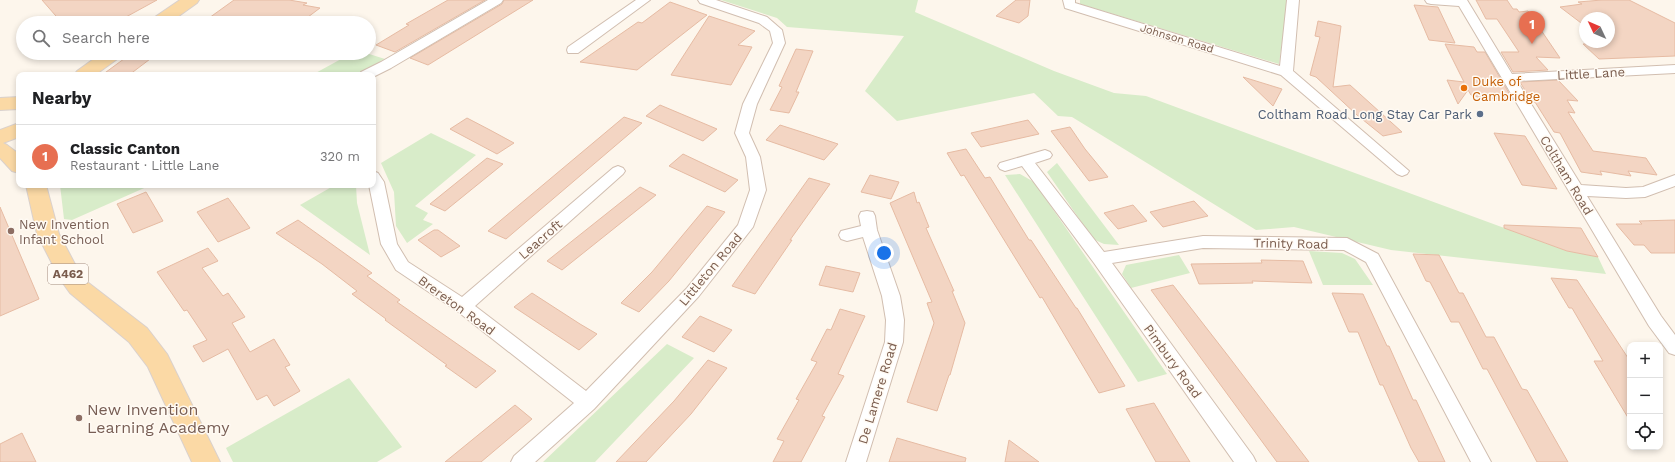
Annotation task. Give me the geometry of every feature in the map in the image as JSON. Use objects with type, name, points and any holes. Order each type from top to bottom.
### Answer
[{"type":"main road","points":[[168,16],[191,0]]},
{"type":"main road","points":[[80,72],[102,60]]},
{"type":"main road","points":[[87,72],[104,60]]},
{"type":"main road","points":[[0,138],[16,130]]},
{"type":"main road","points":[[0,149],[16,163]]},
{"type":"main road","name":"A462","points":[[36,188],[48,234],[68,273],[78,287],[138,335],[158,362],[206,462]]},
{"type":"street","points":[[372,72],[497,0]]},
{"type":"street","points":[[573,50],[644,0]]},
{"type":"street","name":"Littleton Road","points":[[522,462],[587,403],[693,292],[745,228],[758,190],[753,157],[742,133],[750,104],[779,43],[776,30],[763,20],[704,0]]},
{"type":"street","points":[[1286,72],[1293,0]]},
{"type":"street","points":[[1431,0],[1462,2]]},
{"type":"street","name":"Johnson Road","points":[[1069,2],[1286,72],[1402,171]]},
{"type":"street","name":"Coltham Road","points":[[1462,2],[1655,321],[1675,348]]},
{"type":"street","name":"Little Lane","points":[[1507,78],[1675,69]]},
{"type":"street","points":[[1005,166],[1045,155]]},
{"type":"street","points":[[1026,161],[1100,259]]},
{"type":"street","name":"Leacroft","points":[[463,306],[618,171]]},
{"type":"street","points":[[1576,190],[1626,193],[1645,192],[1675,180]]},
{"type":"street","name":"Brereton Road","points":[[376,182],[389,244],[402,266],[463,306],[587,403]]},
{"type":"street","name":"De Lamere Road","points":[[847,235],[868,223],[891,296],[896,320],[894,342],[856,462]]},
{"type":"street","name":"Trinity Road","points":[[1100,259],[1203,242],[1347,244],[1360,250],[1372,258],[1481,462]]},
{"type":"street","name":"Pimbury Road","points":[[1100,259],[1246,462]]},
{"type":"green space","points":[[721,0],[918,0],[915,12],[1054,71],[1114,93],[1146,96],[1567,251],[1598,257],[1606,274],[1391,250],[1294,227],[1256,230],[1072,117],[1058,116],[1034,93],[897,121],[865,91],[904,36],[787,27],[777,18]]},
{"type":"green space","points":[[1080,0],[1288,0],[1279,64],[1080,4]]},
{"type":"green space","points":[[376,56],[385,59],[361,72],[317,72],[339,60],[376,60]]},
{"type":"green space","points":[[431,133],[476,155],[415,206],[428,213],[423,220],[433,224],[407,243],[396,226],[394,192],[381,163]]},
{"type":"green space","points":[[1057,163],[1119,245],[1104,244],[1093,239],[1047,172]]},
{"type":"green space","points":[[1020,174],[1034,182],[1167,374],[1138,382],[1005,175]]},
{"type":"green space","points":[[60,188],[144,188],[72,220],[64,219]]},
{"type":"green space","points":[[330,188],[356,188],[357,203],[370,255],[300,205]]},
{"type":"green space","points":[[1309,251],[1342,253],[1355,259],[1373,285],[1323,285]]},
{"type":"green space","points":[[1179,255],[1190,273],[1131,288],[1122,274],[1126,265]]},
{"type":"green space","points":[[667,344],[694,358],[595,462],[543,462]]},
{"type":"green space","points":[[349,378],[402,447],[377,462],[233,462],[226,448]]},
{"type":"building","points":[[42,0],[157,0],[128,16],[56,16]]},
{"type":"building","points":[[234,0],[289,0],[307,3],[303,5],[320,8],[309,16],[212,16]]},
{"type":"building","points":[[448,0],[485,0],[395,52],[376,45],[409,25],[406,24]]},
{"type":"building","points":[[504,0],[533,0],[428,65],[410,58],[502,4]]},
{"type":"building","points":[[1016,0],[1030,0],[1028,16],[1019,23],[996,16]]},
{"type":"building","points":[[1476,0],[1507,0],[1513,9],[1517,9],[1519,12],[1528,11],[1560,58],[1536,57],[1548,70],[1513,72],[1501,52],[1519,52],[1497,19],[1486,19]]},
{"type":"building","points":[[1629,0],[1675,23],[1675,56],[1599,59],[1587,48],[1615,48],[1615,12],[1579,12],[1579,21],[1560,7],[1582,4],[1578,2]]},
{"type":"building","points":[[670,2],[707,15],[637,70],[580,62],[638,22],[642,23]]},
{"type":"building","points":[[1414,5],[1438,7],[1455,43],[1429,40]]},
{"type":"building","points":[[709,16],[755,31],[738,45],[752,47],[731,85],[671,75]]},
{"type":"building","points":[[1318,21],[1341,26],[1333,87],[1350,85],[1402,132],[1383,136],[1357,115],[1316,77],[1310,75],[1320,37],[1315,36]]},
{"type":"building","points":[[1445,44],[1474,47],[1477,52],[1485,52],[1513,100],[1481,98],[1471,95],[1468,90],[1458,104],[1447,80],[1464,82]]},
{"type":"building","points":[[796,49],[813,51],[796,92],[799,92],[789,113],[770,110],[782,87],[779,86]]},
{"type":"building","points":[[122,60],[149,60],[133,72],[106,72]]},
{"type":"building","points":[[1243,77],[1282,89],[1273,106]]},
{"type":"building","points":[[1558,80],[1578,101],[1567,100],[1575,113],[1568,112],[1593,151],[1646,158],[1657,175],[1628,171],[1631,176],[1600,171],[1602,175],[1581,172],[1560,133],[1554,132],[1535,102],[1532,102],[1520,82]]},
{"type":"building","points":[[660,105],[717,129],[703,141],[646,116]]},
{"type":"building","points":[[624,117],[642,123],[506,239],[488,231]]},
{"type":"building","points":[[467,118],[514,143],[497,154],[450,129]]},
{"type":"building","points":[[1028,120],[1039,134],[981,147],[971,133]]},
{"type":"building","points":[[780,125],[838,144],[824,160],[766,140]]},
{"type":"building","points":[[1070,127],[1085,149],[1108,177],[1089,181],[1051,131]]},
{"type":"building","points":[[1494,133],[1525,136],[1557,189],[1522,185]]},
{"type":"building","points":[[966,149],[985,178],[990,177],[1029,240],[1031,240],[1077,308],[1125,386],[1099,393],[1042,297],[1040,298],[964,175],[961,176],[947,153]]},
{"type":"building","points":[[683,154],[738,180],[725,192],[669,166]]},
{"type":"building","points":[[487,158],[503,164],[445,211],[430,204]]},
{"type":"building","points":[[870,175],[899,182],[891,199],[861,192]]},
{"type":"building","points":[[809,178],[830,184],[790,240],[792,240],[755,294],[732,286]]},
{"type":"building","points":[[640,187],[656,195],[562,270],[547,261]]},
{"type":"building","points":[[146,192],[163,221],[133,233],[117,204]]},
{"type":"building","points":[[914,192],[917,203],[919,202],[929,227],[926,228],[954,291],[952,291],[965,323],[950,375],[937,411],[907,402],[934,323],[927,303],[932,302],[890,203]]},
{"type":"building","points":[[228,198],[250,228],[218,242],[197,212]]},
{"type":"building","points":[[1194,201],[1208,216],[1163,227],[1150,212]]},
{"type":"building","points":[[1133,205],[1147,221],[1118,229],[1104,213]]},
{"type":"building","points":[[707,206],[725,212],[669,281],[639,312],[621,303],[652,272]]},
{"type":"building","points":[[0,207],[39,299],[0,316]]},
{"type":"building","points":[[298,220],[372,273],[367,276],[400,300],[397,302],[496,371],[476,388],[445,366],[447,365],[352,294],[357,291],[322,264],[276,233]]},
{"type":"building","points":[[1675,220],[1675,253],[1651,253],[1644,245],[1634,245],[1616,224],[1642,224],[1639,221]]},
{"type":"building","points":[[1504,225],[1581,228],[1598,257],[1567,251],[1504,228]]},
{"type":"building","points":[[434,230],[438,230],[460,246],[441,257],[418,240]]},
{"type":"building","points":[[208,248],[218,261],[202,268],[223,296],[228,293],[245,317],[232,323],[250,352],[274,339],[290,365],[285,367],[300,391],[274,406],[267,395],[257,400],[228,349],[203,362],[193,346],[207,340],[187,310],[184,311],[157,272]]},
{"type":"building","points":[[1413,254],[1439,255],[1459,293],[1463,293],[1486,337],[1494,337],[1522,389],[1527,390],[1568,462],[1537,462],[1487,369],[1483,369],[1459,322],[1451,322],[1430,282],[1426,281]]},
{"type":"building","points":[[1261,260],[1303,261],[1312,283],[1252,281],[1253,283],[1199,284],[1191,264],[1262,263]]},
{"type":"building","points":[[826,266],[860,273],[853,292],[819,285]]},
{"type":"building","points":[[1551,278],[1577,280],[1627,356],[1627,416],[1594,361],[1603,361],[1572,308],[1569,308]]},
{"type":"building","points":[[1173,285],[1309,462],[1277,462],[1151,290]]},
{"type":"building","points":[[532,293],[597,334],[579,350],[514,307]]},
{"type":"building","points":[[1332,293],[1363,294],[1387,346],[1389,346],[1413,400],[1416,400],[1445,462],[1419,462],[1411,448],[1383,385],[1380,385],[1358,332],[1349,332]]},
{"type":"building","points":[[840,309],[865,316],[838,374],[844,376],[822,416],[825,417],[801,462],[773,462],[784,441],[777,439],[799,400],[796,399],[817,362],[811,360],[827,329],[831,330]]},
{"type":"building","points":[[700,316],[732,330],[714,352],[682,337]]},
{"type":"building","points":[[708,360],[727,368],[691,414],[646,462],[616,462],[674,401]]},
{"type":"building","points":[[1154,403],[1190,462],[1156,462],[1126,409]]},
{"type":"building","points":[[515,405],[532,419],[481,462],[445,462]]},
{"type":"building","points":[[22,433],[36,462],[0,462],[0,444]]},
{"type":"building","points":[[897,438],[966,458],[965,462],[889,462]]},
{"type":"building","points":[[1009,440],[1039,462],[1005,462]]},
{"type":"place","name":"Classic Canton","points":[[1532,44]]},
{"type":"place","name":"Duke of Cambridge","points":[[1464,88]]},
{"type":"place","name":"Coltham Road Long Stay Car Park","points":[[1480,114]]},
{"type":"place","name":"New Invention Infant School","points":[[11,231]]},
{"type":"place","name":"New Invention Learning Academy","points":[[79,418]]}]
